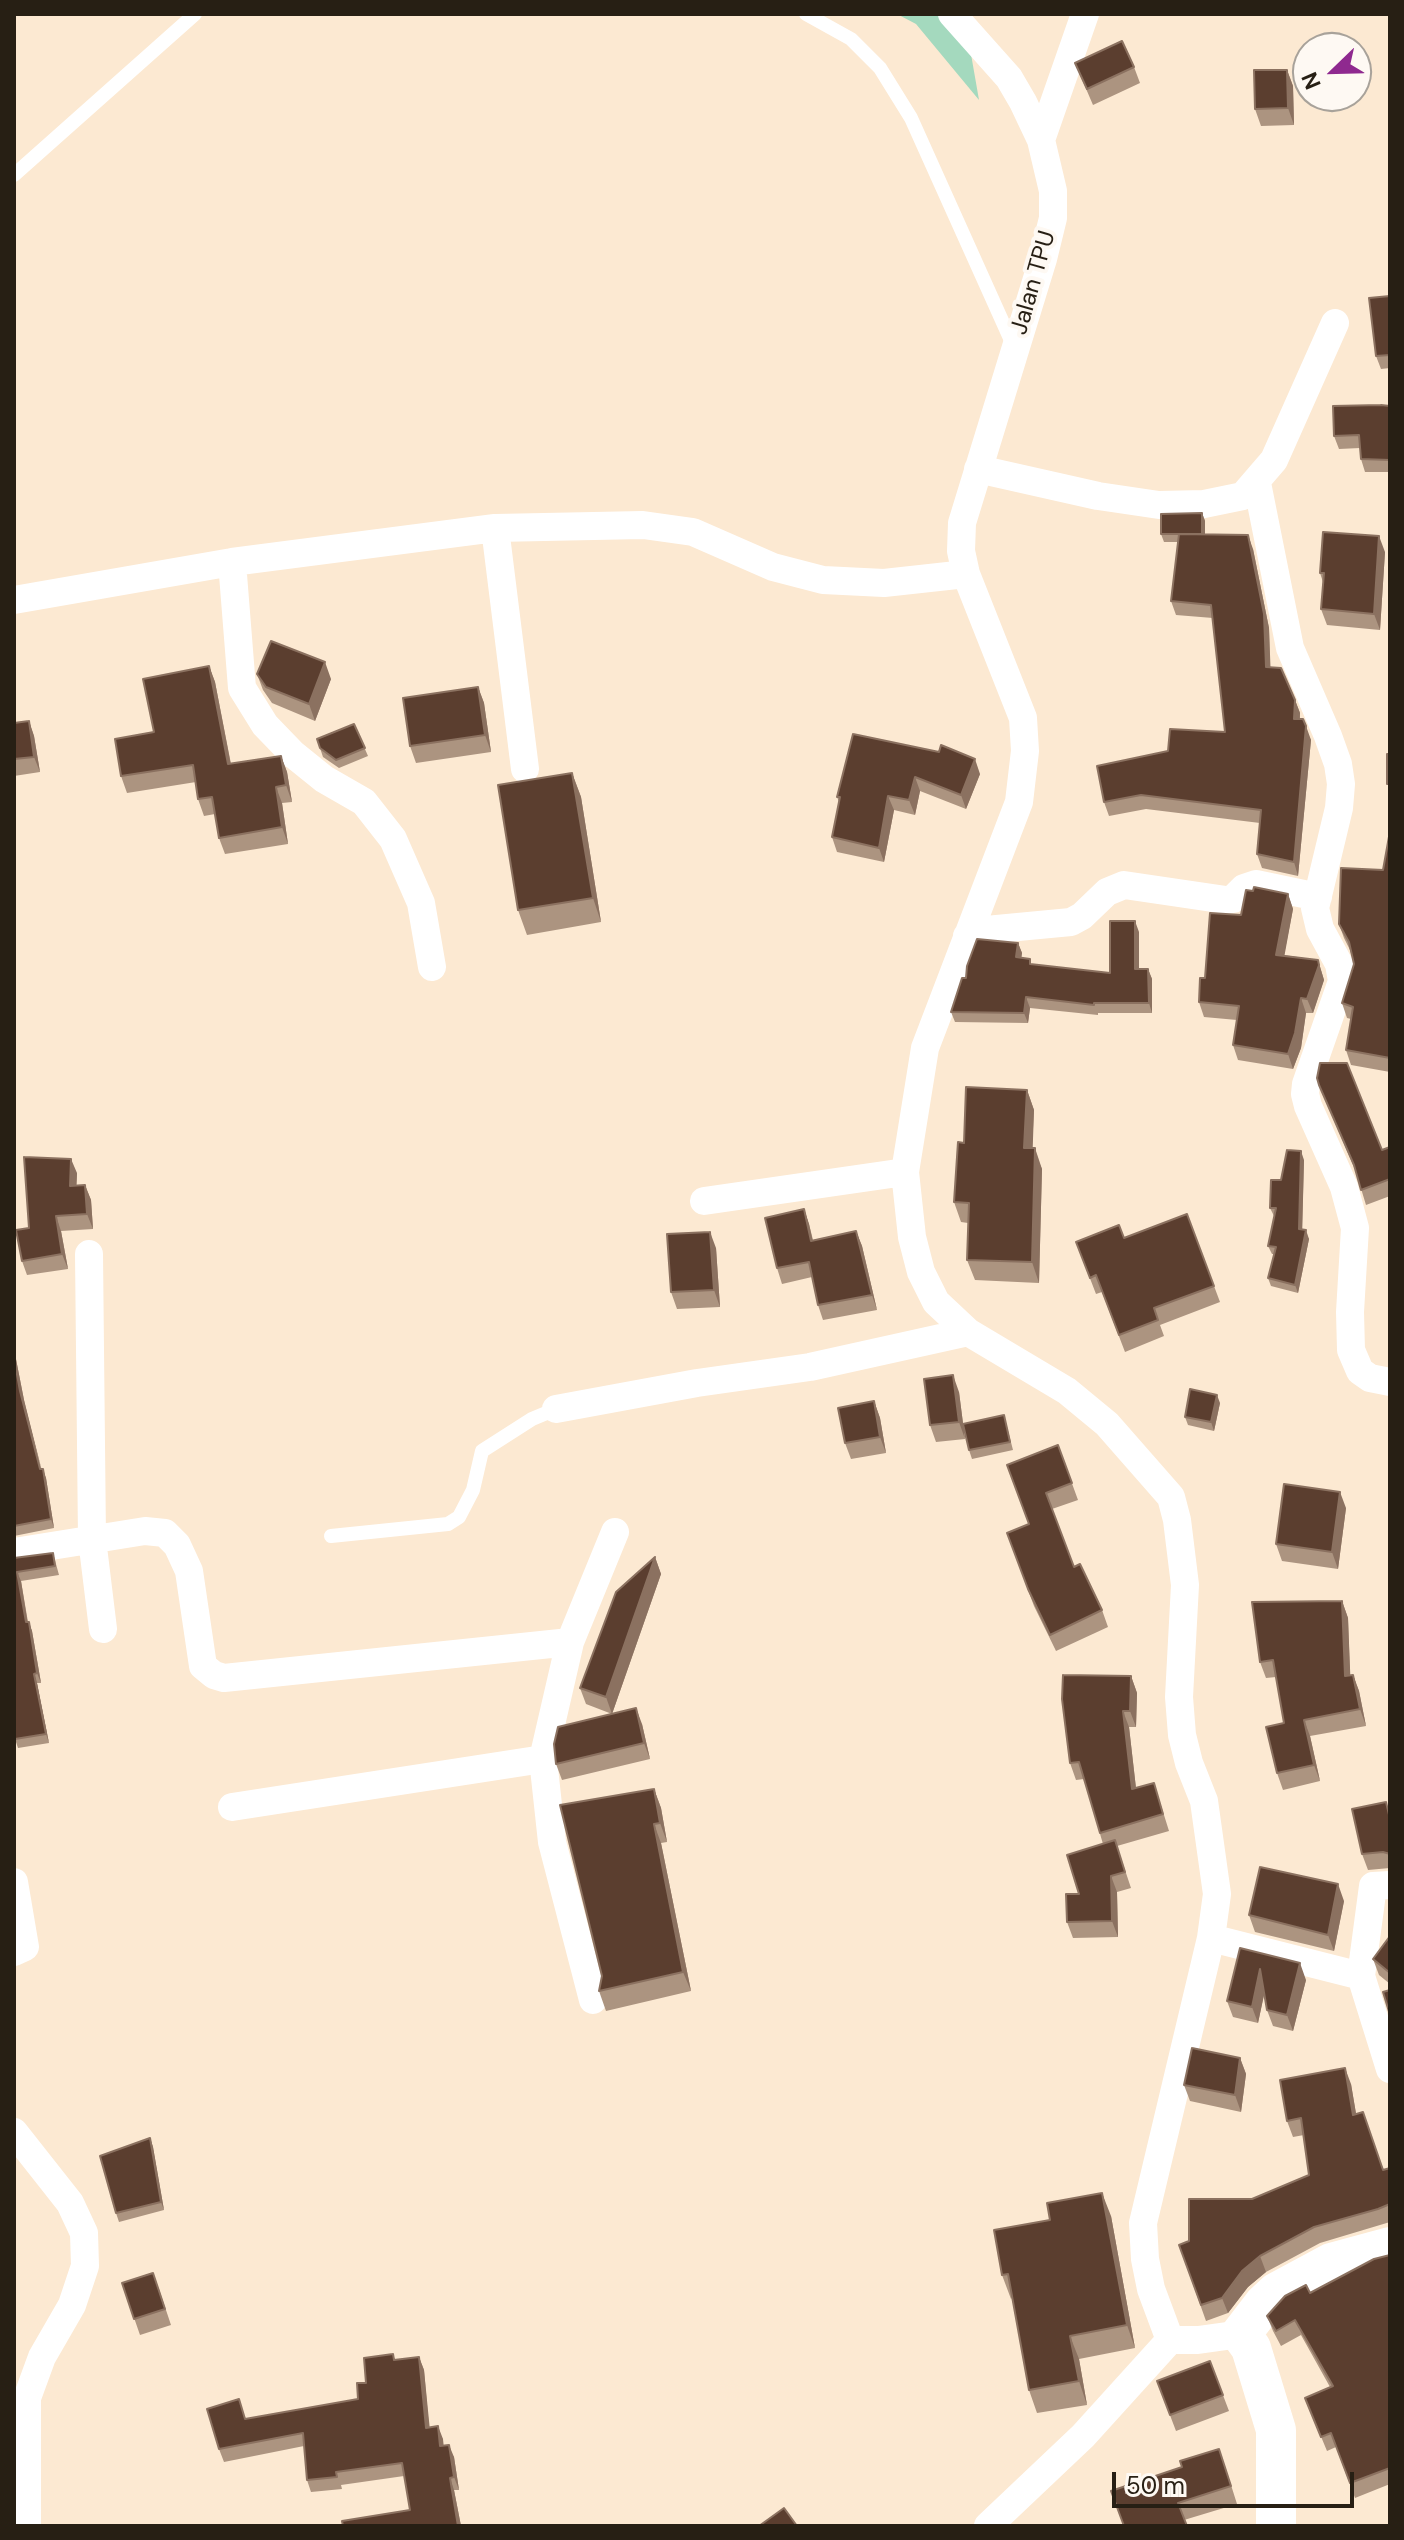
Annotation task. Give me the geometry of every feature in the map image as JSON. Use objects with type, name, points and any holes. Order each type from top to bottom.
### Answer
[{"type":"street","points":[[1041,140],[1085,14]]},
{"type":"street","name":"Jalan TPU","points":[[954,15],[1009,78],[1041,140],[1053,191],[1053,218],[962,523],[961,551],[966,574],[1023,718],[1025,751],[1019,802],[925,1048],[905,1172],[912,1237],[921,1272],[936,1302],[968,1332],[1067,1391],[1107,1424],[1171,1497],[1182,1549],[1185,1585],[1179,1697],[1182,1735],[1204,1801],[1217,1894],[1211,1938],[1143,2223],[1151,2289],[1170,2340]]},
{"type":"street","points":[[978,469],[1098,496],[1159,505],[1226,501],[1243,496],[1274,460],[1335,323]]},
{"type":"street","points":[[1257,483],[1290,648],[1328,736],[1341,784],[1339,808],[1315,908],[1317,920],[1339,964],[1342,981],[1305,1094],[1344,1187],[1355,1228],[1351,1350],[1360,1371],[1370,1378],[1390,1382]]},
{"type":"street","points":[[14,600],[232,562],[495,528],[643,525],[693,532],[773,567],[823,580],[884,583],[966,574]]},
{"type":"street","points":[[495,528],[525,769]]},
{"type":"street","points":[[232,562],[242,688],[265,725],[293,754],[324,779],[364,802],[393,839],[421,903],[432,967]]},
{"type":"street","points":[[967,936],[986,930],[1071,922],[1082,916],[1107,892],[1124,885],[1226,900],[1233,899],[1244,888],[1256,884],[1318,897]]},
{"type":"street","points":[[704,1201],[905,1172]]},
{"type":"street","points":[[89,1254],[92,1539],[103,1629]]},
{"type":"street","points":[[556,1409],[697,1383],[810,1367],[968,1332]]},
{"type":"street","points":[[14,1552],[158,1531],[172,1539],[184,1556],[189,1571],[203,1666],[224,1678],[570,1642]]},
{"type":"street","points":[[593,2000],[552,1842],[543,1759],[570,1642],[615,1532]]},
{"type":"street","points":[[232,1807],[543,1759]]},
{"type":"street","points":[[14,1882],[25,1947],[14,1952]]},
{"type":"street","points":[[1390,1885],[1373,1886],[1361,1976],[1390,2069]]},
{"type":"street","points":[[1211,1938],[1361,1976]]},
{"type":"street","points":[[14,2132],[70,2203],[84,2233],[85,2266],[72,2305],[42,2357],[27,2398],[27,2526]]},
{"type":"street","points":[[988,2526],[1083,2436],[1170,2340],[1241,2334],[1277,2292],[1331,2263],[1390,2247]]},
{"type":"street","points":[[1241,2334],[1251,2348],[1276,2430],[1276,2526]]},
{"type":"lane","points":[[14,175],[195,14]]},
{"type":"lane","points":[[806,14],[851,39],[880,68],[911,118],[1014,349]]},
{"type":"lane","points":[[331,1536],[448,1524],[459,1517],[473,1490],[482,1451],[532,1419],[556,1409]]},
{"type":"green space","points":[[897,14],[964,14],[979,100],[916,24]]},
{"type":"building","points":[[1122,41],[1134,67],[1087,89],[1075,63]]},
{"type":"building","points":[[1254,70],[1287,70],[1288,108],[1255,109]]},
{"type":"building","points":[[1390,296],[1390,355],[1376,356],[1369,298]]},
{"type":"building","points":[[1333,406],[1390,406],[1390,460],[1361,459],[1359,435],[1334,436]]},
{"type":"building","points":[[1202,513],[1202,534],[1161,534],[1161,514]]},
{"type":"building","points":[[1323,532],[1379,536],[1374,614],[1321,609]]},
{"type":"building","points":[[1179,534],[1248,535],[1264,614],[1266,667],[1281,668],[1295,700],[1294,719],[1303,719],[1306,726],[1294,862],[1257,854],[1261,810],[1141,795],[1104,802],[1097,766],[1168,751],[1170,729],[1225,732],[1211,605],[1171,601]]},
{"type":"building","points":[[271,641],[325,662],[309,704],[266,687],[257,674]]},
{"type":"building","points":[[209,666],[228,764],[281,756],[286,785],[276,787],[282,827],[219,838],[212,797],[198,799],[193,765],[121,776],[115,739],[154,732],[143,679]]},
{"type":"building","points":[[478,687],[485,735],[410,746],[403,698]]},
{"type":"building","points":[[29,721],[34,757],[14,759],[14,723]]},
{"type":"building","points":[[354,724],[365,748],[336,760],[320,748],[317,739]]},
{"type":"building","points":[[853,734],[939,752],[941,745],[975,759],[961,795],[915,777],[909,800],[888,796],[879,848],[832,837],[840,797],[837,797]]},
{"type":"building","points":[[1387,754],[1390,754],[1390,784],[1387,784]]},
{"type":"building","points":[[572,773],[593,898],[518,910],[498,785]]},
{"type":"building","points":[[1390,831],[1390,1058],[1346,1050],[1353,1007],[1342,1003],[1354,964],[1349,942],[1339,924],[1341,868],[1383,870]]},
{"type":"building","points":[[1254,887],[1288,894],[1276,955],[1318,960],[1307,999],[1301,998],[1288,1054],[1233,1045],[1239,1006],[1199,1002],[1200,978],[1205,978],[1210,913],[1241,915],[1246,890],[1253,891]]},
{"type":"building","points":[[1110,921],[1135,921],[1135,969],[1148,969],[1149,1003],[1094,1005],[1026,997],[1024,1013],[951,1012],[962,978],[966,978],[977,939],[1018,943],[1016,957],[1030,959],[1030,964],[1110,973]]},
{"type":"building","points":[[1320,1063],[1347,1063],[1382,1150],[1390,1147],[1390,1179],[1361,1190],[1354,1165],[1319,1085]]},
{"type":"building","points":[[966,1087],[1027,1090],[1024,1148],[1035,1148],[1032,1262],[967,1260],[969,1203],[954,1202],[958,1142],[964,1143]]},
{"type":"building","points":[[1287,1150],[1301,1151],[1299,1229],[1306,1230],[1295,1285],[1268,1278],[1276,1247],[1268,1246],[1276,1208],[1270,1208],[1271,1180],[1281,1180]]},
{"type":"building","points":[[24,1157],[71,1159],[70,1186],[85,1185],[87,1214],[56,1216],[62,1254],[22,1261],[16,1230],[29,1228]]},
{"type":"building","points":[[804,1209],[811,1241],[856,1231],[872,1295],[818,1305],[809,1262],[777,1268],[765,1218]]},
{"type":"building","points":[[1187,1214],[1214,1286],[1154,1308],[1158,1320],[1119,1335],[1096,1275],[1090,1278],[1076,1242],[1119,1225],[1124,1238]]},
{"type":"building","points":[[710,1232],[714,1290],[671,1292],[667,1234]]},
{"type":"building","points":[[14,1358],[40,1469],[43,1469],[51,1519],[14,1526]]},
{"type":"building","points":[[953,1375],[959,1422],[930,1425],[924,1379]]},
{"type":"building","points":[[1190,1389],[1217,1395],[1211,1422],[1185,1417]]},
{"type":"building","points":[[874,1401],[880,1437],[845,1443],[838,1408]]},
{"type":"building","points":[[1004,1415],[1010,1442],[969,1450],[963,1424]]},
{"type":"building","points":[[1058,1445],[1072,1483],[1046,1493],[1074,1567],[1080,1564],[1102,1610],[1050,1635],[1028,1589],[1007,1533],[1029,1524],[1007,1465]]},
{"type":"building","points":[[1284,1484],[1340,1492],[1332,1552],[1276,1544]]},
{"type":"building","points":[[53,1553],[55,1566],[17,1572],[26,1622],[29,1622],[37,1673],[34,1674],[46,1734],[15,1739],[14,1558]]},
{"type":"building","points":[[655,1557],[606,1697],[580,1688],[616,1592]]},
{"type":"building","points":[[1342,1601],[1345,1676],[1353,1675],[1360,1709],[1304,1720],[1314,1765],[1277,1773],[1266,1727],[1284,1723],[1273,1660],[1260,1662],[1252,1602]]},
{"type":"building","points":[[1063,1675],[1131,1676],[1130,1711],[1123,1711],[1132,1789],[1154,1783],[1163,1814],[1100,1833],[1079,1762],[1070,1763],[1062,1699]]},
{"type":"building","points":[[636,1708],[644,1743],[556,1764],[554,1744],[558,1727]]},
{"type":"building","points":[[654,1789],[660,1823],[654,1824],[683,1972],[599,1991],[602,1976],[560,1805]]},
{"type":"building","points":[[1386,1802],[1390,1819],[1390,1854],[1362,1854],[1352,1809]]},
{"type":"building","points":[[1115,1840],[1125,1872],[1111,1876],[1112,1921],[1067,1922],[1066,1894],[1079,1894],[1067,1855]]},
{"type":"building","points":[[1260,1867],[1338,1884],[1328,1935],[1249,1915]]},
{"type":"building","points":[[1390,1936],[1390,1973],[1373,1959]]},
{"type":"building","points":[[1240,1948],[1300,1963],[1287,2015],[1267,2010],[1260,1969],[1252,2007],[1227,2001]]},
{"type":"building","points":[[1390,1990],[1390,2015],[1383,1992]]},
{"type":"building","points":[[1192,2048],[1240,2058],[1235,2095],[1184,2085]]},
{"type":"building","points":[[1345,2068],[1353,2115],[1363,2112],[1383,2170],[1390,2168],[1390,2204],[1314,2227],[1260,2256],[1242,2271],[1222,2298],[1201,2305],[1179,2245],[1189,2241],[1189,2199],[1252,2199],[1309,2175],[1301,2118],[1287,2121],[1280,2080]]},
{"type":"building","points":[[150,2138],[161,2202],[116,2213],[100,2156]]},
{"type":"building","points":[[1102,2193],[1127,2325],[1070,2336],[1079,2381],[1029,2390],[1008,2274],[1002,2275],[994,2230],[1050,2220],[1047,2203]]},
{"type":"building","points":[[1390,2255],[1390,2468],[1350,2483],[1331,2433],[1321,2437],[1305,2398],[1333,2386],[1295,2320],[1276,2331],[1267,2316],[1285,2296],[1306,2285],[1310,2293],[1374,2259]]},
{"type":"building","points":[[153,2273],[165,2309],[134,2319],[122,2283]]},
{"type":"building","points":[[393,2354],[394,2360],[419,2357],[426,2428],[438,2426],[440,2446],[449,2445],[454,2477],[450,2478],[458,2526],[343,2526],[342,2521],[410,2510],[402,2463],[336,2472],[337,2477],[307,2480],[303,2433],[219,2449],[207,2409],[239,2399],[245,2419],[358,2399],[357,2383],[366,2383],[364,2358]]},
{"type":"building","points":[[1210,2361],[1223,2395],[1170,2415],[1157,2381]]},
{"type":"building","points":[[1219,2449],[1231,2486],[1178,2503],[1187,2526],[1124,2526],[1111,2491],[1182,2467],[1180,2461]]},
{"type":"building","points":[[784,2508],[797,2526],[759,2526]]}]
